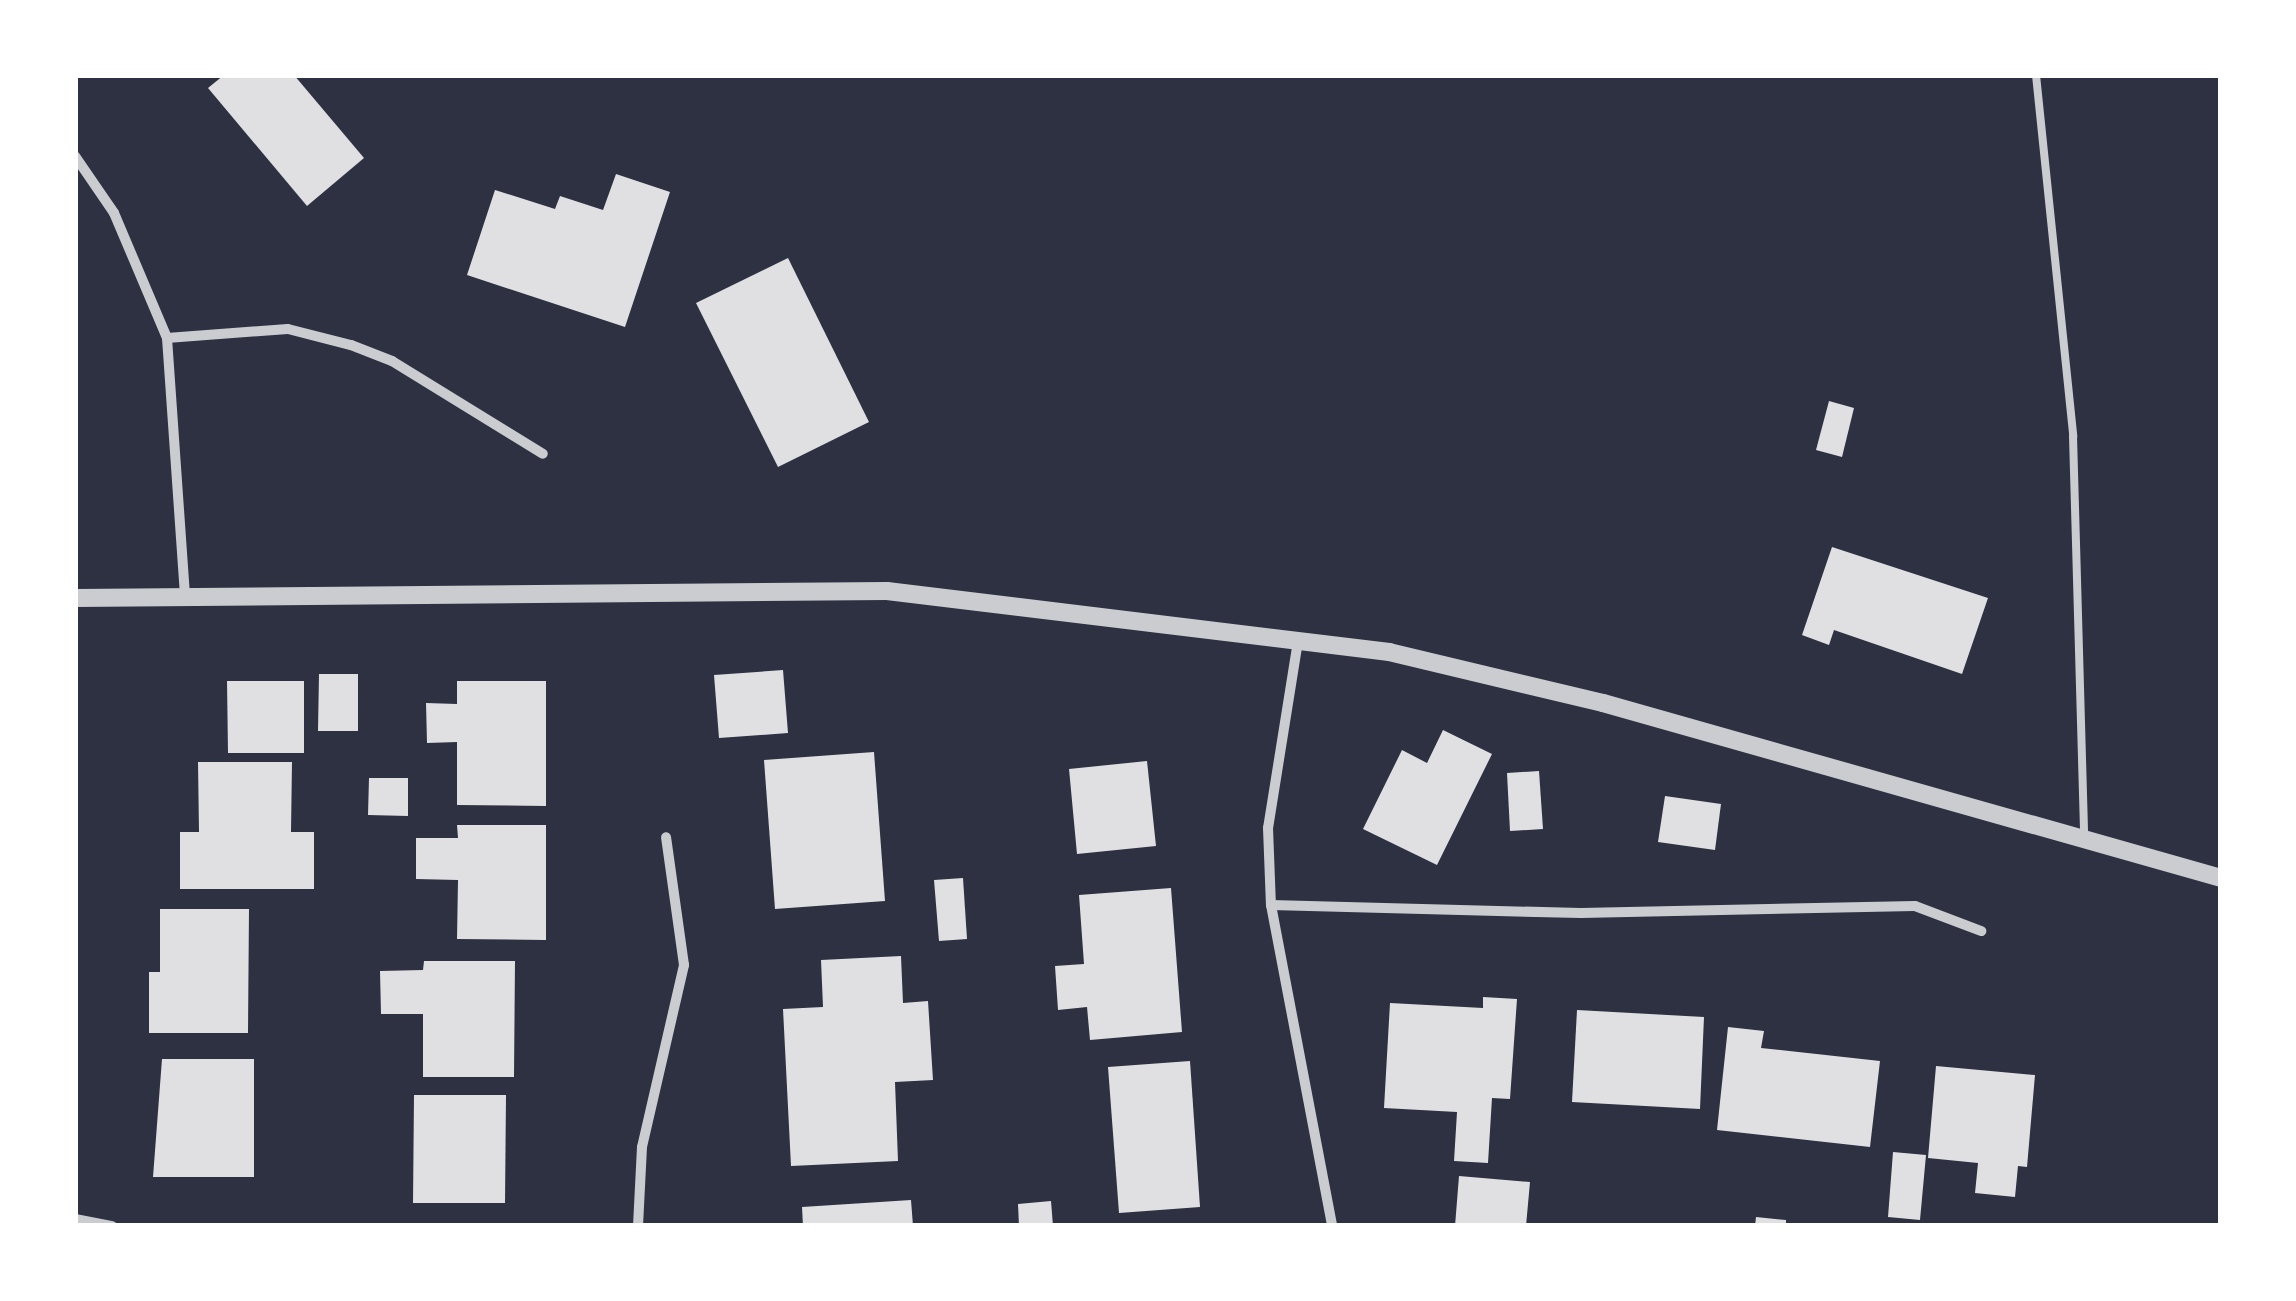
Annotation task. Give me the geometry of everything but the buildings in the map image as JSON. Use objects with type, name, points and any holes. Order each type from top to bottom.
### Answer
[{"type":"street","points":[[75,156],[114,213],[167,338],[185,593]]},
{"type":"street","points":[[167,338],[288,329],[351,345],[392,361],[543,454]]},
{"type":"street","points":[[75,598],[185,593],[886,590],[1390,652],[1602,703],[2221,878]]},
{"type":"street","points":[[1298,641],[1268,828],[1271,905],[1332,1226]]},
{"type":"street","points":[[638,1226],[642,1147],[684,964],[666,837]]},
{"type":"street","points":[[1271,905],[1581,913],[1916,906],[1981,931]]},
{"type":"street","points":[[75,1219],[112,1226]]},
{"type":"lane","points":[[2036,75],[2073,436],[2084,842]]}]
